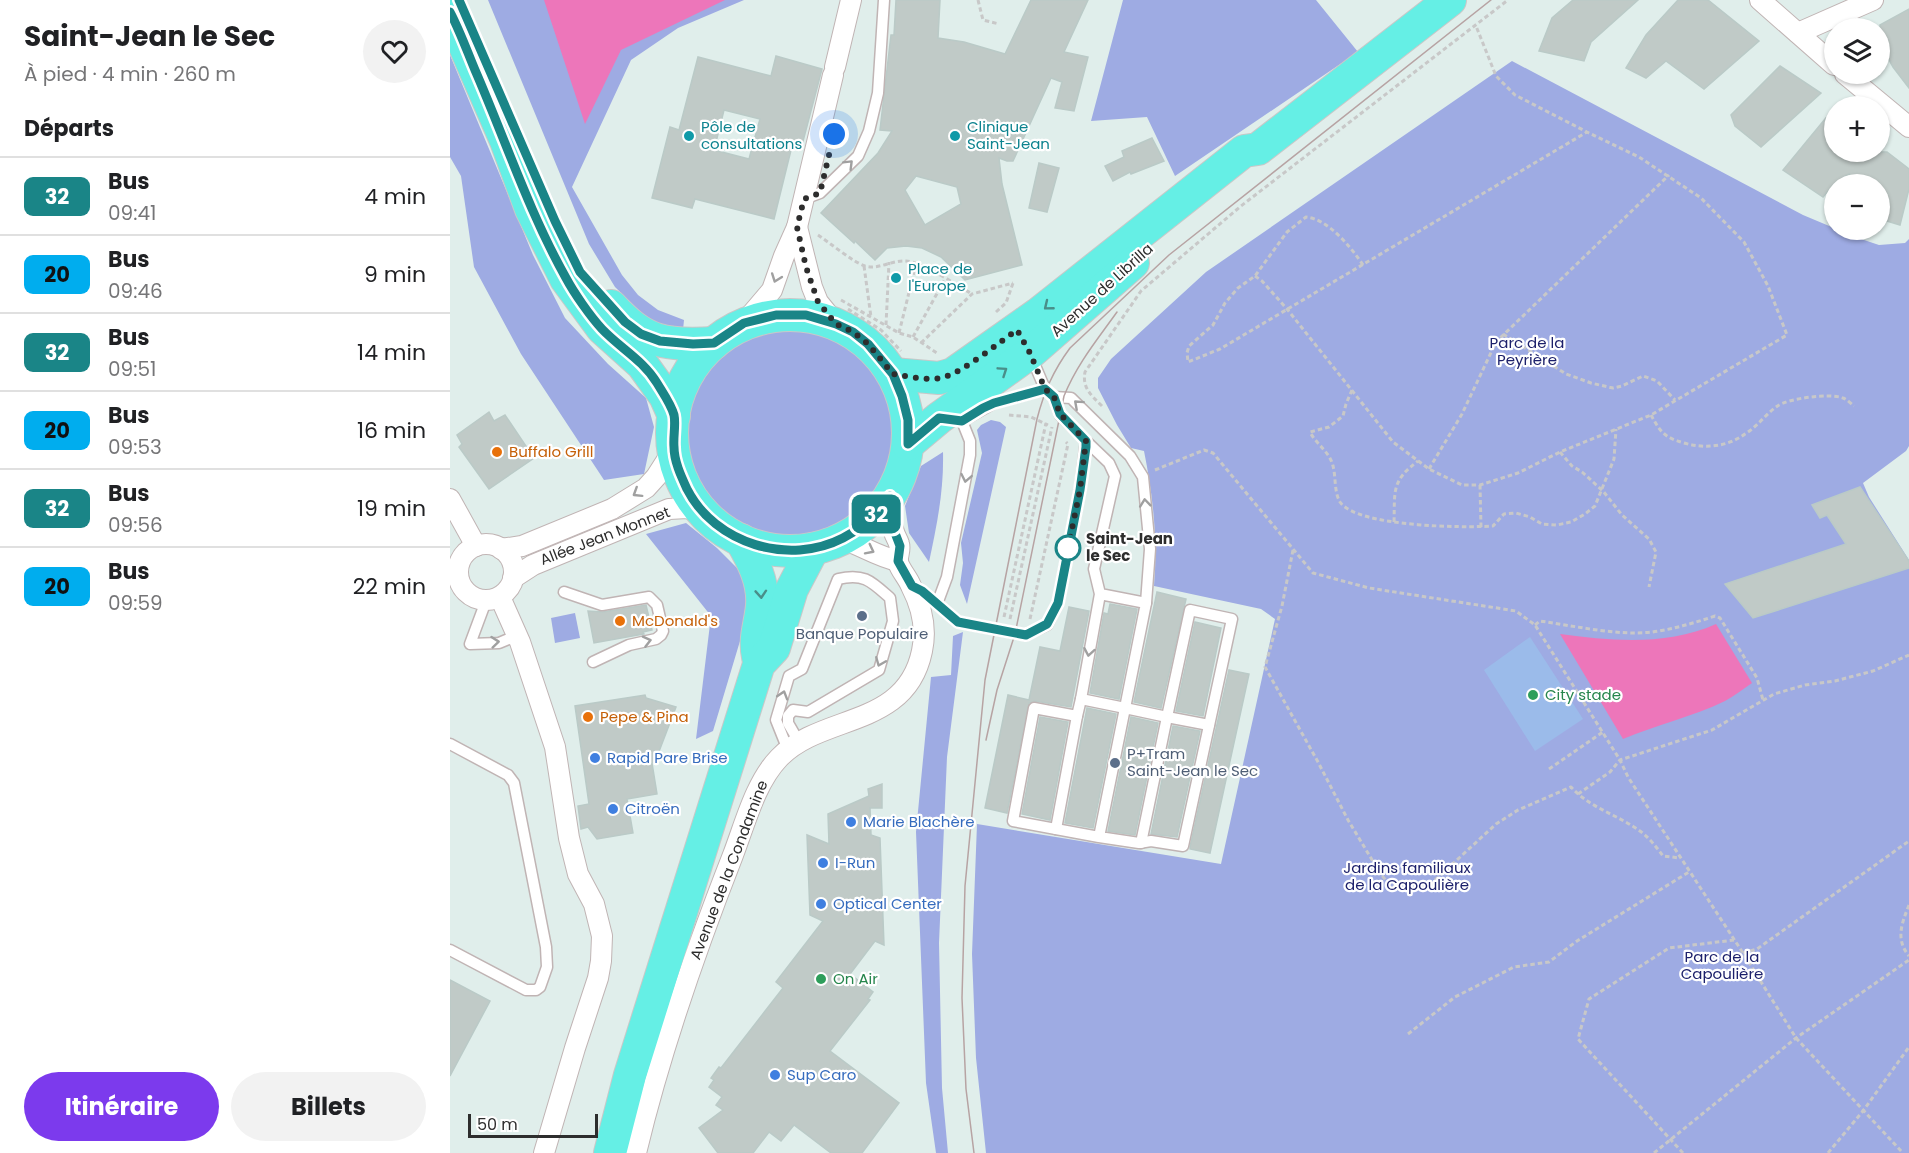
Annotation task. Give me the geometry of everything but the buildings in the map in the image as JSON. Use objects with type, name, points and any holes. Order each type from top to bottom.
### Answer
[{"type":"main road","points":[[459,0],[555,221],[580,272],[625,322],[641,334],[660,341],[679,344],[714,343]]},
{"type":"main road","name":"Avenue de Librilla","points":[[898,364],[939,378],[953,374],[1013,333],[1244,151],[1258,149],[1450,0]]},
{"type":"main road","points":[[450,12],[506,141],[531,209],[566,279],[602,328],[648,371],[665,396],[674,416]]},
{"type":"main road","points":[[834,305],[853,332],[898,364],[906,412],[908,444],[899,480],[890,496],[868,520],[827,544],[789,551],[764,548],[741,540],[719,527],[701,510],[683,481],[674,449],[674,416],[681,388],[695,363],[714,343],[744,323],[776,315],[806,315],[834,305]]},
{"type":"main road","name":"Avenue de Librilla","points":[[908,444],[950,420],[1013,333]]},
{"type":"main road","points":[[741,540],[759,576],[762,595],[755,642],[759,664]]},
{"type":"main road","points":[[610,1153],[630,1075],[759,664],[774,648],[792,590],[827,544]]},
{"type":"street","points":[[744,323],[772,290],[797,227],[851,0]]},
{"type":"street","points":[[1760,0],[1824,56]]},
{"type":"street","points":[[1798,33],[1873,0]]},
{"type":"street","points":[[1857,84],[1909,128]]},
{"type":"street","points":[[797,227],[818,302],[834,305]]},
{"type":"street","name":"Allée Jean Monnet","points":[[501,549],[522,546],[612,509],[646,488],[674,449]]},
{"type":"street","name":"Avenue de la Condamine","points":[[636,1153],[647,1106],[701,937],[759,789],[768,772],[793,746],[881,708],[904,689],[912,678],[922,652],[923,616],[912,586],[898,561],[900,546],[892,525],[890,496]]},
{"type":"street","points":[[450,499],[476,546]]},
{"type":"street","name":"Allée Jean Monnet","points":[[513,578],[533,565],[669,509],[701,510]]},
{"type":"street","points":[[476,598],[511,586],[512,561],[501,549],[484,544],[476,546],[463,555],[454,573],[462,588],[518,635],[555,747],[568,838],[578,874],[594,904],[602,936],[602,961],[598,978],[544,1153]]},
{"type":"street","points":[[827,544],[858,544],[885,558],[898,561]]},
{"type":"lane","points":[[804,199],[820,193],[858,156],[869,131],[878,93],[884,0]]},
{"type":"lane","points":[[1013,333],[1045,389],[1054,397],[1060,414],[1109,463],[1115,476],[1095,569],[1100,594],[1056,829]]},
{"type":"lane","points":[[937,604],[947,577],[970,455],[970,441],[950,420],[994,403],[1045,389]]},
{"type":"lane","points":[[1054,397],[1071,398],[1130,456],[1143,477],[1150,549],[1146,603],[1100,837]]},
{"type":"lane","points":[[912,586],[922,591],[958,622],[1026,635],[1047,624],[1058,603],[1080,490],[1086,441]]},
{"type":"lane","points":[[855,575],[876,585],[890,598],[893,621],[879,670],[808,712],[793,710],[788,716],[793,746],[776,720],[789,676],[802,669],[838,579],[855,575]]},
{"type":"lane","points":[[564,592],[599,605],[649,597],[657,605],[663,631],[661,635],[656,639],[629,645],[593,662]]},
{"type":"lane","points":[[1100,594],[1146,603]]},
{"type":"lane","points":[[476,598],[470,644],[499,643],[518,635]]},
{"type":"lane","points":[[1077,716],[1034,708],[1013,821],[1100,837],[1141,843],[1151,841],[1183,846],[1232,619],[1190,610],[1141,843]]},
{"type":"lane","points":[[1081,699],[1209,725]]},
{"type":"lane","points":[[450,744],[508,775],[514,783],[542,922],[547,967],[540,987],[536,990],[526,990],[450,950]]},
{"type":"path","points":[[978,0],[983,20],[999,24]]},
{"type":"path","points":[[1102,406],[1085,388],[1085,372],[1141,291],[1241,206],[1508,0]]},
{"type":"path","points":[[1255,276],[1287,309],[1393,442],[1429,469],[1462,485],[1480,485],[1518,473],[1560,452],[1651,415],[1787,335],[1768,286],[1744,242],[1701,198],[1639,157],[1515,95],[1496,76],[1476,26]]},
{"type":"path","points":[[1363,265],[1328,225],[1317,218],[1306,217],[1287,232],[1255,276],[1238,288],[1225,303],[1213,326],[1189,346],[1188,362],[1220,349],[1363,265],[1587,132]]},
{"type":"path","points":[[1429,469],[1462,414],[1496,342],[1669,175]]},
{"type":"path","points":[[814,240],[812,231],[864,266],[875,267],[889,262],[907,261],[916,264],[972,294]]},
{"type":"path","points":[[886,325],[889,262]]},
{"type":"path","points":[[899,333],[916,264]]},
{"type":"path","points":[[864,266],[871,317]]},
{"type":"path","points":[[913,337],[945,279]]},
{"type":"path","points":[[921,343],[972,294],[1013,283],[1006,303],[1013,333]]},
{"type":"path","points":[[834,305],[871,317],[899,333],[913,337],[937,353],[945,349]]},
{"type":"path","points":[[834,305],[845,307],[881,330],[898,364]]},
{"type":"path","points":[[1503,334],[1566,374],[1613,388],[1643,376],[1657,381],[1675,400]]},
{"type":"path","points":[[1352,390],[1343,416],[1329,427],[1310,432],[1334,466],[1334,479],[1340,503],[1366,517],[1394,522],[1481,527],[1493,526],[1504,514],[1516,513],[1542,524],[1557,525],[1571,522],[1595,506],[1603,491],[1614,459],[1616,429]]},
{"type":"path","points":[[1651,415],[1661,433],[1674,440],[1699,447],[1715,447],[1745,435],[1787,400],[1843,398],[1854,406]]},
{"type":"path","points":[[1006,415],[1031,417],[1046,423],[1057,432]]},
{"type":"path","points":[[1029,623],[1003,617],[1046,423]]},
{"type":"path","points":[[1010,619],[1052,427]]},
{"type":"path","points":[[1026,635],[1068,444],[1062,438]]},
{"type":"path","points":[[1143,477],[1204,450],[1213,453],[1313,573],[1411,595],[1516,611],[1535,625],[1603,732],[1628,777],[1796,1038],[1903,1153]]},
{"type":"path","points":[[1560,452],[1572,466],[1603,491],[1622,515],[1649,539],[1656,552],[1649,587]]},
{"type":"path","points":[[1394,522],[1395,488],[1399,478],[1418,460]]},
{"type":"path","points":[[1480,485],[1481,527]]},
{"type":"path","points":[[1293,549],[1282,606],[1265,667],[1348,820],[1388,884],[1403,890],[1417,889],[1433,882],[1496,824],[1518,810],[1571,787],[1589,803],[1635,827],[1652,840],[1663,856],[1680,858]]},
{"type":"path","points":[[1535,625],[1540,621],[1623,632],[1650,632],[1685,626],[1715,616],[1720,618],[1757,678],[1763,700]]},
{"type":"path","points":[[1577,794],[1610,772],[1620,760],[1712,730],[1774,694],[1873,671],[1909,656]]},
{"type":"path","points":[[1549,769],[1603,732]]},
{"type":"path","points":[[1743,953],[1757,949],[1909,841]]},
{"type":"path","points":[[1408,1034],[1455,997],[1514,967],[1549,962],[1577,941],[1689,872]]},
{"type":"path","points":[[1654,1153],[1796,1038],[1909,958],[1901,941],[1900,929],[1909,905]]},
{"type":"path","points":[[1683,1153],[1578,1039],[1589,999],[1669,948],[1734,940]]},
{"type":"path","points":[[1828,1153],[1863,1111],[1909,1047]]},
{"type":"green space","points":[[488,0],[744,0],[678,28],[631,60],[572,187],[622,275],[638,295],[658,310],[684,320],[683,330],[649,320],[615,287],[589,244]]},
{"type":"green space","points":[[1123,0],[1316,0],[1358,52],[1175,176],[1147,117],[1091,121]]},
{"type":"green space","points":[[450,55],[533,255],[565,318],[608,364],[646,398],[654,427],[644,474],[604,480],[521,354],[474,267],[461,176],[450,157]]},
{"type":"green space","points":[[1512,61],[1803,215],[1824,224],[1824,240],[1864,240],[1879,245],[1905,243],[1909,239],[1909,446],[1906,451],[1863,483],[1869,497],[1909,560],[1909,1153],[986,1153],[976,1058],[972,954],[977,824],[1221,864],[1275,619],[1261,609],[1154,586],[1154,518],[1144,451],[1131,448],[1098,388],[1098,378],[1111,359],[1206,272]]},
{"type":"green space","points":[[781,327],[801,327],[841,339],[866,358],[879,374],[889,392],[895,412],[897,433],[895,454],[889,474],[879,492],[866,508],[850,521],[832,531],[801,539],[781,539],[741,527],[709,500],[693,474],[685,443],[685,423],[697,383],[724,351],[750,335]]},
{"type":"green space","points":[[991,420],[1000,422],[1006,427],[967,604],[960,585],[963,563],[961,543],[982,453],[977,430]]},
{"type":"green space","points":[[943,452],[941,494],[929,562],[909,533],[905,506],[921,466]]},
{"type":"green space","points":[[686,523],[717,548],[739,570],[752,601],[713,731],[696,739],[711,616],[646,534]]},
{"type":"green space","points":[[575,613],[580,638],[555,643],[551,618]]},
{"type":"green space","points":[[963,632],[947,757],[939,943],[942,1088],[948,1153],[936,1153],[926,1083],[916,832],[931,677],[951,675],[953,636]]},
{"type":"shaded area","points":[[544,0],[725,0],[621,50],[585,124]]},
{"type":"shaded area","points":[[1716,624],[1752,683],[1712,707],[1623,739],[1560,634],[1619,640],[1659,639],[1697,631]]},
{"type":"shaded area","name":"City stade","points":[[1530,637],[1583,719],[1535,751],[1484,670]]},
{"type":"tram line","points":[[974,1153],[966,1089],[962,998],[965,886],[985,680],[1037,419],[1050,382],[1070,348],[1169,255],[1491,0]]},
{"type":"tram line","points":[[986,740],[997,690],[1015,634],[1064,396],[1081,363],[1117,312]]},
{"type":"bus line","name":"32","points":[[450,12],[506,141],[531,209],[566,279],[602,328],[642,364],[665,396],[674,416],[674,449],[679,471],[688,492],[701,510],[719,527],[741,540],[764,548],[789,551],[813,549],[842,539],[860,528],[890,496],[890,516],[894,534],[900,546],[898,561],[912,586],[922,591],[958,622],[1026,635],[1047,624],[1058,603],[1086,447],[1086,441],[1060,414],[1054,397],[1045,389],[994,403],[962,421],[939,418],[908,444],[908,420],[893,374],[868,344],[853,332],[836,324],[806,315],[776,315],[744,323],[714,343],[679,344],[660,341],[641,334],[625,322],[580,272],[555,221],[459,0]]},
{"type":"place","name":"Pôle de consultations","points":[[689,136]]},
{"type":"place","name":"Clinique Saint-Jean","points":[[955,136]]},
{"type":"place","name":"Place de l'Europe","points":[[896,278]]},
{"type":"place","name":"Buffalo Grill","points":[[497,452]]},
{"type":"place","name":"Saint-Jean le Sec","points":[[1068,548]]},
{"type":"place","name":"Banque Populaire","points":[[862,616]]},
{"type":"place","name":"McDonald's","points":[[620,621]]},
{"type":"place","name":"City stade","points":[[1533,695]]},
{"type":"place","name":"Pepe & Pina","points":[[588,717]]},
{"type":"place","name":"Rapid Pare Brise","points":[[595,758]]},
{"type":"place","name":"P+Tram Saint-Jean le Sec","points":[[1115,763]]},
{"type":"place","name":"Citroën","points":[[613,809]]},
{"type":"place","name":"Marie Blachère","points":[[851,822]]},
{"type":"place","name":"I-Run","points":[[823,863]]},
{"type":"place","name":"Optical Center","points":[[821,904]]},
{"type":"place","name":"On Air","points":[[821,979]]},
{"type":"place","name":"Sup Caro","points":[[775,1075]]},
{"type":"route","points":[[834,134],[820,193],[804,199],[797,227],[806,267],[818,302],[836,324],[853,332],[868,344],[893,374],[922,378],[939,378],[953,374],[1017,330],[1030,353],[1045,389],[1054,397],[1060,414],[1086,441],[1080,490],[1068,548]]},
{"type":"park label","name":"Parc de la Peyrière","points":[[1527,352]]},
{"type":"park label","name":"Jardins familiaux de la Capoulière","points":[[1407,876]]},
{"type":"park label","name":"Parc de la Capoulière","points":[[1722,966]]}]
